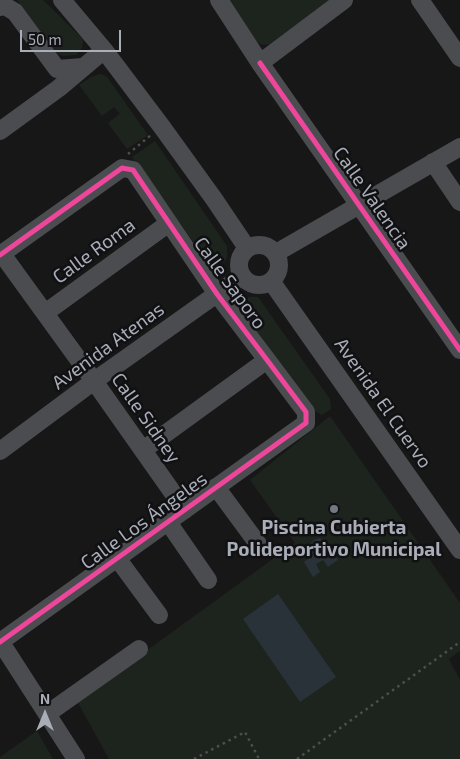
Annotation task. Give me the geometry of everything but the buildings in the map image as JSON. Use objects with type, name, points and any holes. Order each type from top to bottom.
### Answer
[{"type":"street","points":[[62,0],[104,50],[162,127],[247,248]]},
{"type":"street","name":"Calle Valencia","points":[[219,0],[260,64],[460,350]]},
{"type":"street","points":[[260,64],[344,0]]},
{"type":"street","points":[[420,0],[460,58]]},
{"type":"street","points":[[0,6],[5,6],[15,12],[57,69],[59,88]]},
{"type":"street","points":[[0,131],[59,88],[104,50]]},
{"type":"street","points":[[57,69],[83,68]]},
{"type":"street","points":[[276,253],[460,147]]},
{"type":"street","points":[[433,162],[460,202]]},
{"type":"street","points":[[1,254],[122,168]]},
{"type":"street","name":"Calle Saporo","points":[[122,168],[133,170],[217,294],[306,412],[306,423]]},
{"type":"street","name":"Calle Roma","points":[[45,313],[169,223]]},
{"type":"street","points":[[259,244],[271,248],[276,253],[279,265],[278,271],[271,281],[259,285],[252,284],[242,276],[239,264],[242,253],[247,248],[259,244]]},
{"type":"street","name":"Calle Sidney","points":[[1,254],[185,510]]},
{"type":"street","name":"Avenida Atenas","points":[[0,452],[94,381],[242,276]]},
{"type":"street","name":"Avenida El Cuervo","points":[[271,281],[460,550]]},
{"type":"street","points":[[143,450],[267,360]]},
{"type":"street","name":"Calle Los Ángeles","points":[[0,642],[306,423]]},
{"type":"street","name":"Calle Los Ángeles","points":[[216,487],[258,544]]},
{"type":"street","name":"Calle Los Ángeles","points":[[168,522],[208,580]]},
{"type":"street","name":"Calle Los Ángeles","points":[[117,558],[159,615]]},
{"type":"street","points":[[0,642],[76,759]]},
{"type":"street","points":[[47,714],[139,649]]},
{"type":"path","points":[[122,168],[128,153],[162,127]]},
{"type":"path","points":[[297,759],[460,642]]},
{"type":"path","points":[[194,759],[245,732],[259,759]]},
{"type":"shaded area","points":[[17,0],[43,0],[83,39],[82,48],[76,55],[63,56],[55,52]]},
{"type":"shaded area","points":[[228,0],[331,0],[270,44],[262,45],[256,41]]},
{"type":"shaded area","points":[[100,74],[107,77],[148,135],[127,149],[108,123],[120,114],[114,107],[102,116],[79,85],[91,77]]},
{"type":"shaded area","points":[[155,141],[227,246],[227,258],[224,262],[210,264],[132,157]]},
{"type":"shaded area","points":[[249,297],[258,297],[330,399],[331,409],[322,415],[310,408],[239,309],[243,301]]},
{"type":"shaded area","points":[[330,416],[460,603],[460,651],[449,659],[460,680],[460,759],[109,759],[77,701],[295,543],[250,480]]},
{"type":"shaded area","points":[[319,538],[327,544],[338,560],[328,567],[323,560],[316,564],[320,572],[313,577],[304,562],[313,555],[310,549],[311,543]]},
{"type":"shaded area","points":[[278,594],[336,677],[300,702],[243,619]]},
{"type":"shaded area","points":[[37,731],[53,759],[0,759],[0,757]]},
{"type":"cycle path","points":[[260,63],[460,350]]},
{"type":"cycle path","points":[[0,255],[122,168],[133,170],[217,294],[306,412],[306,423],[0,642]]},
{"type":"place","name":"Piscina Cubierta Polideportivo Municipal","points":[[334,509]]}]
